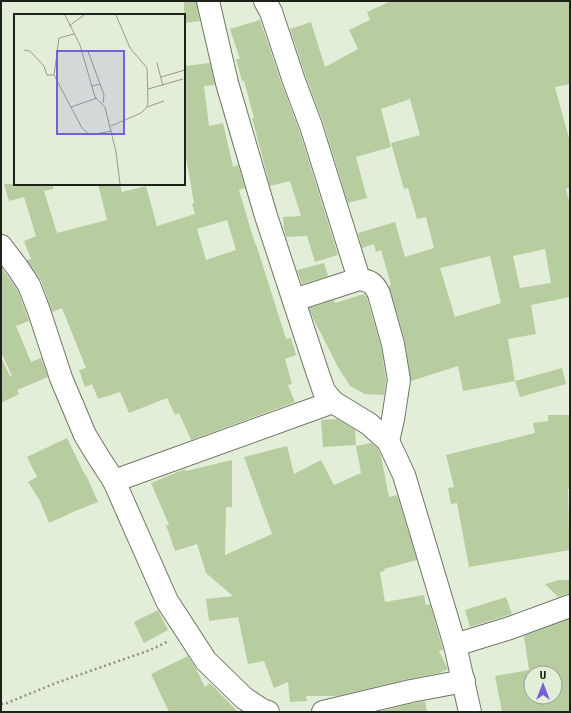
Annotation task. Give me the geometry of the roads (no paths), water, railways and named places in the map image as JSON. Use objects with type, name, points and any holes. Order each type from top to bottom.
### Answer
[{"type":"street","points":[[208,1],[227,83],[266,216],[324,391],[333,402],[369,424],[388,440],[404,475],[455,645],[470,712]]},
{"type":"street","points":[[265,1],[271,12],[311,126],[359,279]]},
{"type":"street","points":[[1,246],[17,267],[28,285],[39,311],[61,378],[85,435],[114,481],[167,601],[206,661],[244,698],[262,710],[268,712]]},
{"type":"street","points":[[294,300],[359,279],[369,281],[376,287],[393,344],[399,380],[388,440]]},
{"type":"street","points":[[114,481],[333,402]]},
{"type":"street","points":[[455,645],[510,628],[570,606]]},
{"type":"street","points":[[323,712],[428,687],[464,681]]}]
